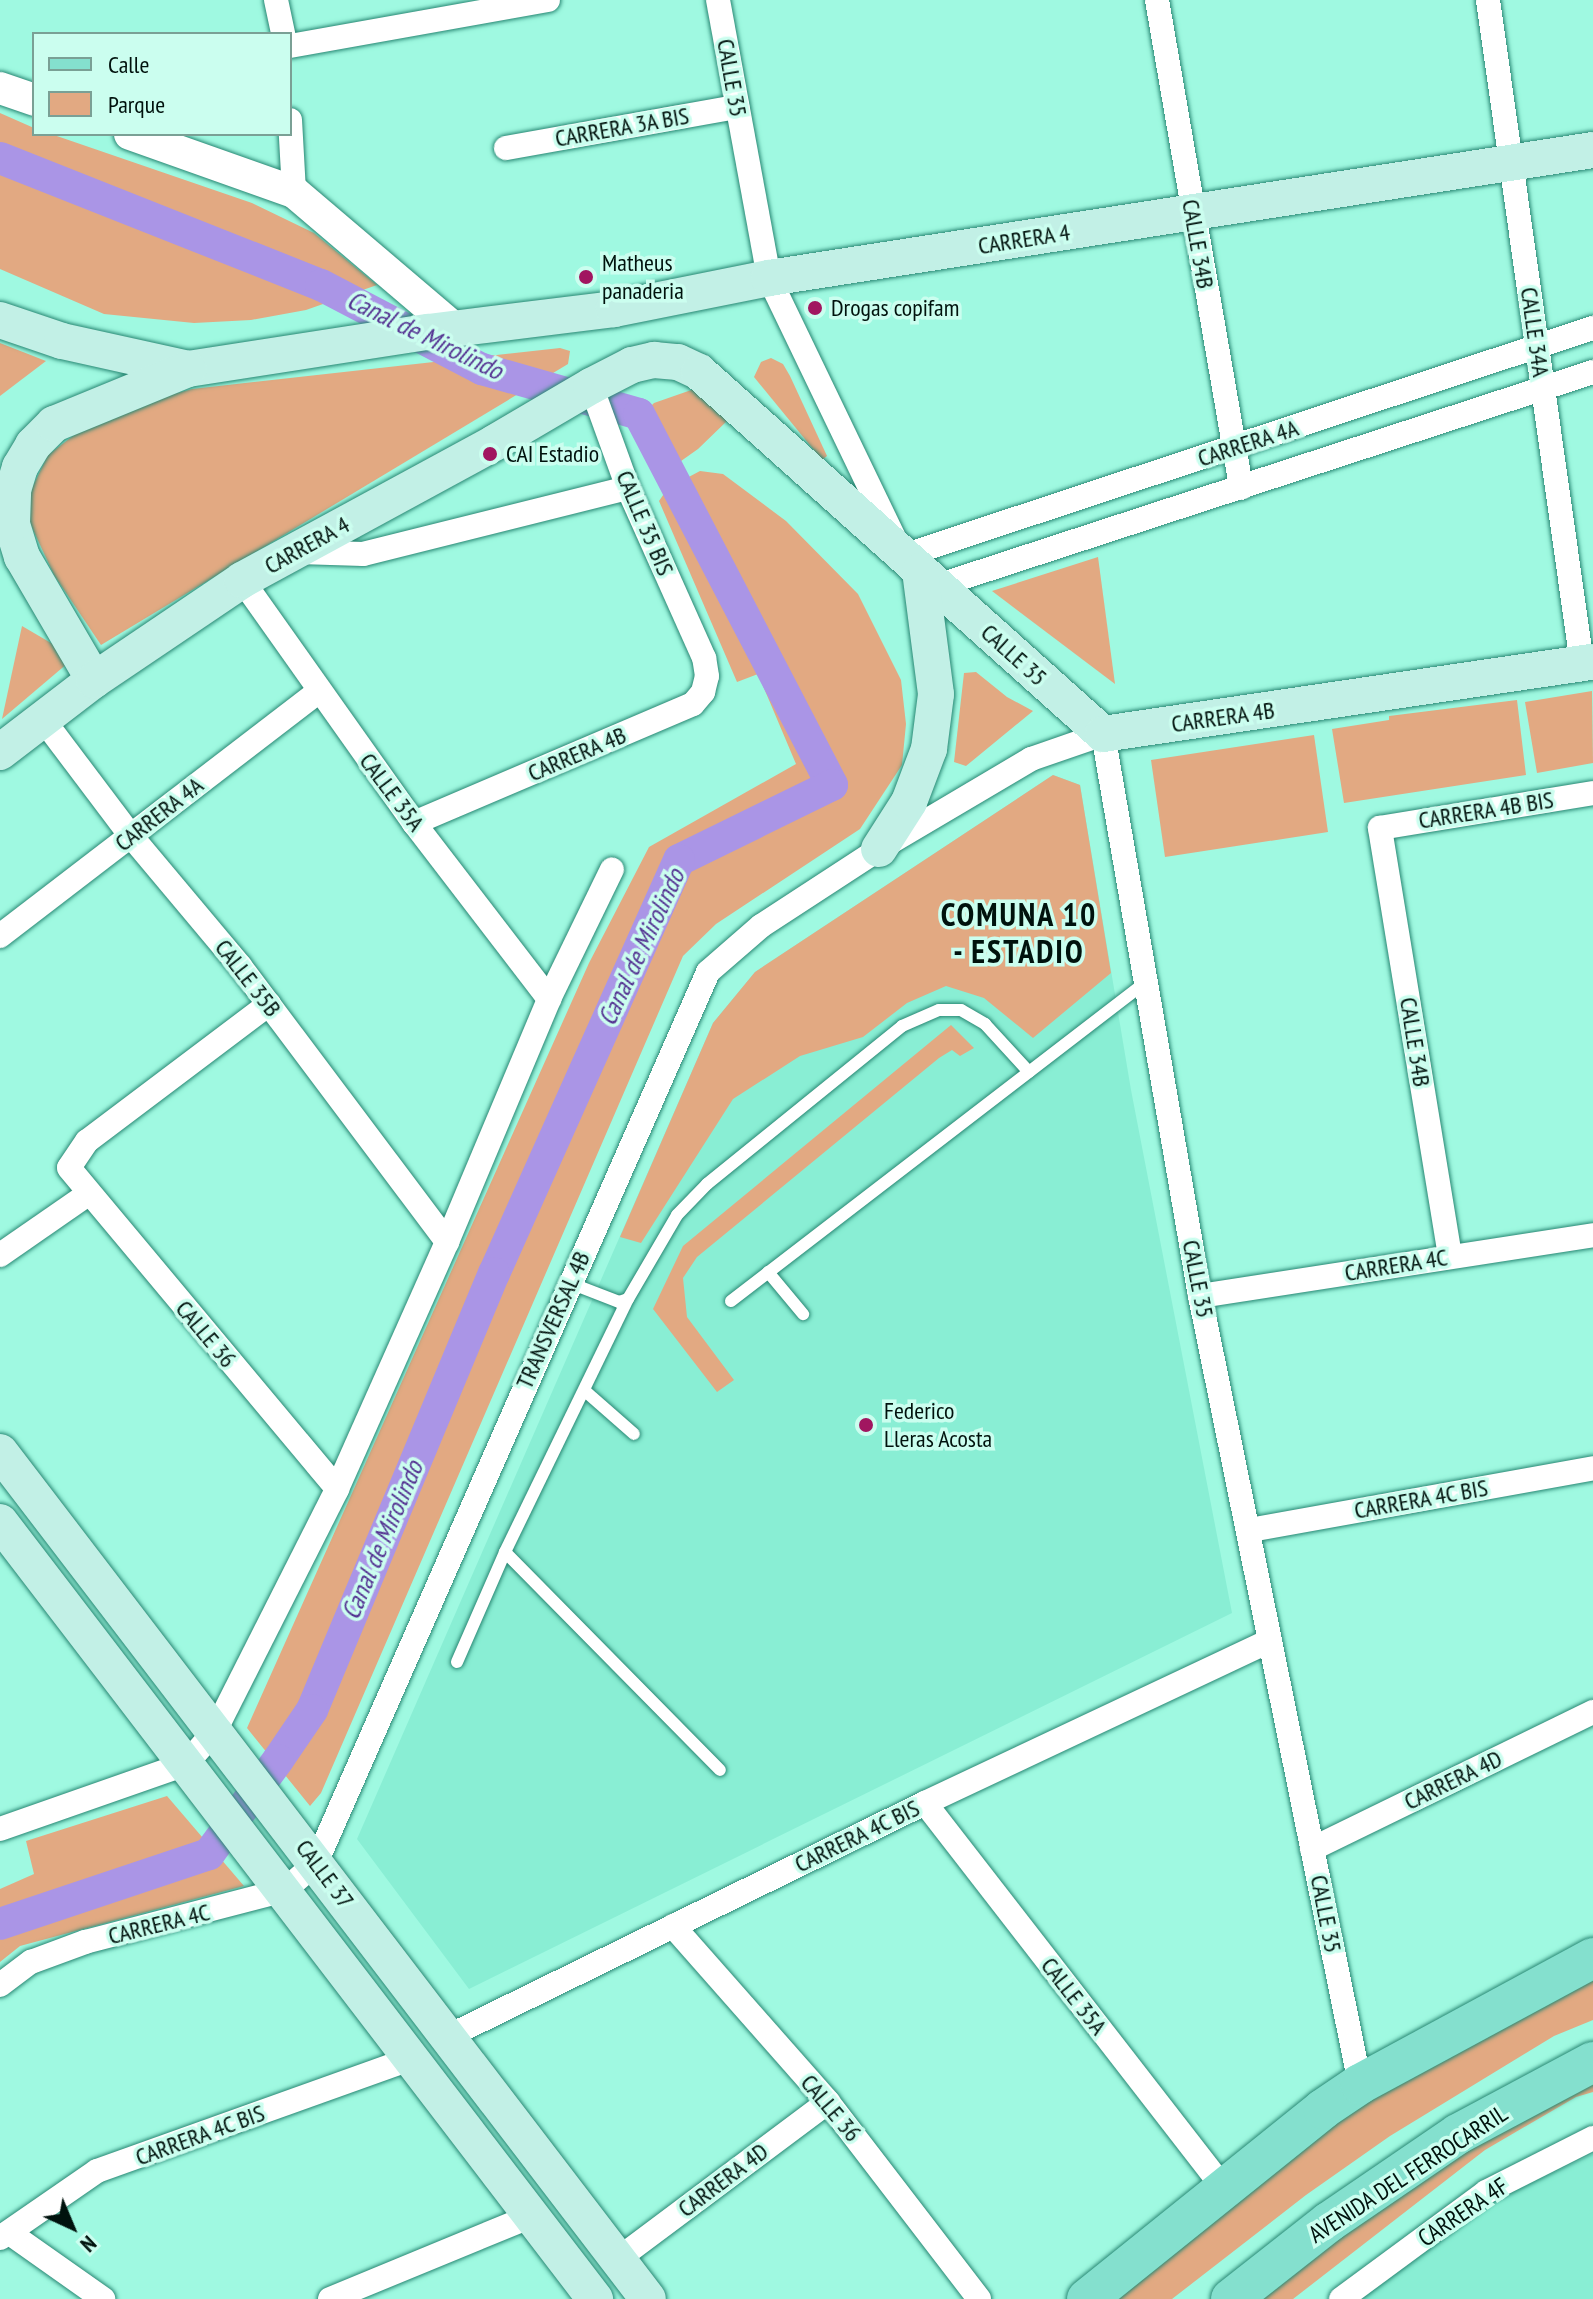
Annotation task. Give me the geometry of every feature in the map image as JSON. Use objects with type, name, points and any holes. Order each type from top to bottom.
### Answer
[{"type":"main road","name":"CARRERA 4","points":[[0,320],[62,341],[188,369],[614,309],[769,278],[1593,150]]},
{"type":"main road","points":[[614,309],[632,315],[643,331],[643,350],[632,365]]},
{"type":"main road","name":"CALLE 35","points":[[632,365],[654,360],[678,362],[699,372],[1103,734]]},
{"type":"main road","name":"CARRERA 4","points":[[0,752],[94,680],[242,580],[632,365]]},
{"type":"main road","points":[[94,680],[22,557],[12,524],[13,490],[33,445],[54,424],[188,369]]},
{"type":"main road","points":[[879,849],[909,802],[929,749],[936,694],[920,571]]},
{"type":"main road","name":"CARRERA 4B","points":[[1103,734],[1588,663]]},
{"type":"main road","name":"CALLE 37","points":[[0,1452],[648,2299]]},
{"type":"main road","name":"CALLE 37","points":[[0,1522],[534,2215],[595,2299]]},
{"type":"main road","points":[[1087,2299],[1360,2084],[1593,1958]]},
{"type":"main road","name":"AVENIDA DEL FERROCARRIL","points":[[1231,2299],[1329,2222],[1458,2134],[1593,2062]]},
{"type":"street","points":[[276,0],[283,32]]},
{"type":"street","points":[[292,46],[548,0]]},
{"type":"street","name":"CALLE 35","points":[[718,0],[769,278],[920,571]]},
{"type":"street","name":"CALLE 34B","points":[[1157,0],[1241,488]]},
{"type":"street","name":"CALLE 34A","points":[[1488,0],[1543,389],[1588,663]]},
{"type":"street","points":[[0,88],[32,99]]},
{"type":"street","name":"CARRERA 3A BIS","points":[[506,148],[737,107]]},
{"type":"street","points":[[136,136],[294,192],[442,331]]},
{"type":"street","points":[[291,136],[294,192]]},
{"type":"street","name":"CARRERA 4A","points":[[920,571],[1234,448],[1593,328]]},
{"type":"street","name":"CARRERA 4A","points":[[920,571],[1241,488],[1593,372]]},
{"type":"street","name":"CALLE 35 BIS","points":[[587,388],[704,658]]},
{"type":"street","points":[[293,552],[363,554],[628,488]]},
{"type":"street","name":"CALLE 35A","points":[[242,580],[318,692],[549,999]]},
{"type":"street","name":"CARRERA 4B","points":[[414,823],[693,704],[703,692],[707,676],[704,658]]},
{"type":"street","name":"CARRERA 4A","points":[[0,936],[318,692]]},
{"type":"street","name":"CALLE 35B","points":[[42,718],[131,836],[269,1004],[447,1242]]},
{"type":"street","name":"CALLE 35","points":[[1103,734],[1200,1296],[1250,1530],[1360,2084]]},
{"type":"street","name":"CARRERA 4B","points":[[879,849],[1031,759],[1103,734]]},
{"type":"street","name":"CARRERA 4B BIS","points":[[1380,828],[1593,793]]},
{"type":"street","name":"CALLE 34B","points":[[1380,828],[1450,1256]]},
{"type":"street","name":"TRANSVERSAL 4B","points":[[316,1863],[708,972],[761,926],[879,849]]},
{"type":"street","points":[[0,1829],[194,1773],[222,1740],[447,1242],[549,999],[612,869]]},
{"type":"street","points":[[0,1255],[82,1186],[69,1168],[87,1141],[269,1004]]},
{"type":"street","name":"CALLE 36","points":[[82,1186],[337,1489]]},
{"type":"street","name":"CARRERA 4C","points":[[1200,1296],[1593,1235]]},
{"type":"street","name":"CARRERA 4C BIS","points":[[1250,1530],[1593,1468]]},
{"type":"street","name":"CARRERA 4C BIS","points":[[447,2037],[925,1803],[1270,1641]]},
{"type":"street","name":"CARRERA 4D","points":[[1312,1849],[1593,1712]]},
{"type":"street","name":"CALLE 35A","points":[[925,1803],[1224,2189]]},
{"type":"street","name":"CARRERA 4C","points":[[0,1985],[31,1962],[316,1863]]},
{"type":"street","name":"CALLE 36","points":[[673,1926],[828,2102],[979,2299]]},
{"type":"street","name":"CARRERA 4C BIS","points":[[5,2236],[97,2171],[413,2058]]},
{"type":"street","name":"CARRERA 4D","points":[[618,2259],[828,2102]]},
{"type":"street","name":"CARRERA 4F","points":[[1341,2299],[1486,2192],[1593,2138]]},
{"type":"street","points":[[330,2299],[373,2293],[534,2215]]},
{"type":"street","points":[[5,2236],[103,2299]]},
{"type":"lane","points":[[731,1301],[1146,982]]},
{"type":"lane","points":[[457,1662],[505,1552],[628,1299],[677,1215],[707,1184],[902,1026],[939,1010],[961,1010],[985,1024],[1029,1072]]},
{"type":"lane","points":[[768,1272],[803,1314]]},
{"type":"lane","points":[[570,1283],[619,1302],[628,1299]]},
{"type":"lane","points":[[585,1391],[634,1434]]},
{"type":"lane","points":[[505,1552],[720,1770]]},
{"type":"shaded area","name":"Federico Lleras Acosta","points":[[1053,775],[1080,785],[1131,1090],[1232,1613],[469,1989],[357,1839],[713,1023],[755,972]]},
{"type":"shaded area","points":[[1593,2154],[1593,2299],[1349,2299],[1466,2214]]},
{"type":"green space","points":[[0,113],[32,127],[32,136],[57,136],[252,203],[314,233],[377,285],[306,310],[251,320],[194,323],[104,314],[0,269]]},
{"type":"green space","points":[[0,343],[46,361],[0,396]]},
{"type":"green space","points":[[560,348],[570,351],[568,364],[101,645],[54,575],[28,519],[30,492],[48,455],[103,413],[192,389]]},
{"type":"green space","points":[[771,358],[783,364],[790,376],[827,456],[822,460],[754,377],[761,362]]},
{"type":"green space","points":[[697,388],[728,420],[698,449],[657,478],[656,447],[636,421],[654,403]]},
{"type":"green space","points":[[700,471],[723,474],[786,521],[858,594],[901,680],[906,724],[902,765],[860,829],[716,924],[683,956],[321,1793],[310,1806],[247,1728],[589,963],[649,847],[796,764],[758,674],[737,682],[659,501],[668,488]]},
{"type":"green space","points":[[1098,557],[1115,684],[992,591]]},
{"type":"green space","points":[[22,626],[75,657],[2,719]]},
{"type":"green space","points":[[976,672],[1007,697],[1033,711],[966,766],[954,762],[964,673]]},
{"type":"green space","points":[[1592,691],[1593,763],[1537,773],[1525,702]]},
{"type":"green space","points":[[1517,700],[1526,775],[1344,803],[1332,729],[1389,720],[1389,716]]},
{"type":"green space","points":[[1314,735],[1328,832],[1165,857],[1151,760]]},
{"type":"green space","points":[[1053,775],[1080,785],[1111,973],[1033,1038],[984,998],[946,986],[907,1003],[863,1037],[800,1056],[733,1099],[641,1243],[620,1237],[713,1023],[755,972]]},
{"type":"green space","points":[[951,1025],[974,1048],[960,1056],[952,1050],[939,1058],[697,1257],[683,1278],[687,1317],[734,1380],[717,1392],[653,1309],[683,1246]]},
{"type":"green space","points":[[167,1796],[244,1886],[20,1946],[0,1962],[0,1889],[34,1874],[26,1841]]},
{"type":"green space","points":[[1593,1972],[1593,2020],[1554,2036],[1390,2136],[1306,2195],[1172,2299],[1112,2299],[1370,2097]]},
{"type":"green space","points":[[1593,2074],[1593,2092],[1576,2097],[1485,2150],[1293,2299],[1258,2299],[1326,2246],[1478,2139]]},
{"type":"waterway","name":"Canal de Mirolindo","points":[[0,158],[321,285],[482,369],[639,414],[832,785],[679,860],[494,1273],[312,1710],[278,1760],[209,1854],[0,1924]]},
{"type":"place","name":"Matheus panaderia","points":[[586,277]]},
{"type":"place","name":"Drogas copifam","points":[[815,308]]},
{"type":"place","name":"CAI Estadio","points":[[490,454]]},
{"type":"place","name":"Federico Lleras Acosta","points":[[866,1425]]},
{"type":"district","name":"COMUNA 10 - ESTADIO","points":[[1019,934]]}]
